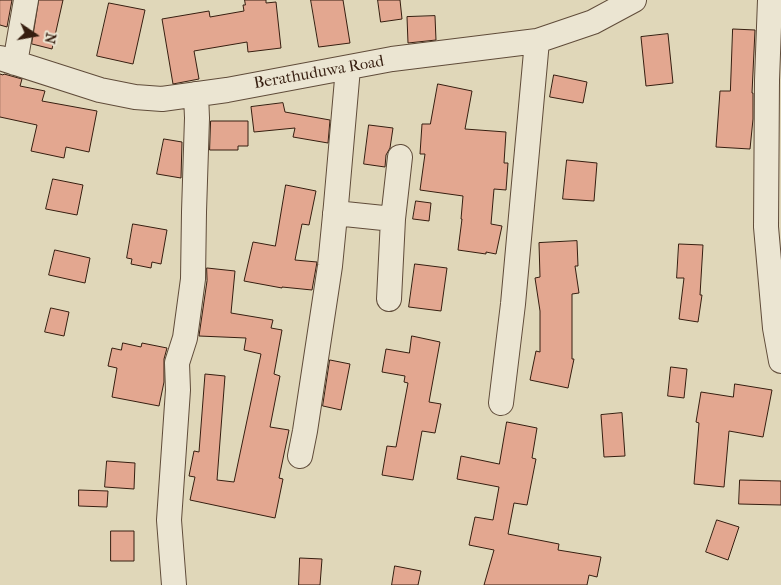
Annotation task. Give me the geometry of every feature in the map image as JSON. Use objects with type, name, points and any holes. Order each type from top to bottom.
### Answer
[{"type":"street","points":[[8,60],[26,0]]},
{"type":"street","name":"Berathuduwa Road","points":[[8,60],[100,90],[162,99],[227,90],[392,60],[537,41],[593,22],[634,0]]},
{"type":"street","points":[[770,0],[767,80],[766,227],[781,361]]},
{"type":"street","points":[[501,403],[513,304],[537,41]]},
{"type":"street","points":[[300,456],[330,266],[348,68]]},
{"type":"street","points":[[174,585],[169,520],[178,390],[177,364],[185,338],[194,279],[196,94]]},
{"type":"street","points":[[389,299],[393,219],[400,157]]},
{"type":"street","points":[[335,213],[393,219]]},
{"type":"building","points":[[0,0],[12,0],[7,27],[0,25]]},
{"type":"building","points":[[39,0],[63,0],[52,49],[32,44]]},
{"type":"building","points":[[245,0],[266,0],[266,3],[276,2],[281,48],[248,52],[247,42],[194,51],[199,79],[173,84],[162,19],[209,11],[210,17],[244,11],[243,5],[245,5]]},
{"type":"building","points":[[311,0],[343,0],[350,43],[319,47]]},
{"type":"building","points":[[378,0],[400,0],[402,19],[381,22]]},
{"type":"building","points":[[109,3],[145,10],[133,64],[97,56]]},
{"type":"building","points":[[435,16],[436,40],[408,43],[407,17]]},
{"type":"building","points":[[733,29],[755,30],[752,93],[753,119],[750,149],[716,147],[720,91],[730,91]]},
{"type":"building","points":[[668,34],[673,83],[646,86],[641,37]]},
{"type":"building","points":[[0,74],[22,79],[20,86],[45,91],[42,101],[97,111],[89,152],[66,147],[64,158],[31,151],[37,125],[0,117]]},
{"type":"building","points":[[554,75],[587,82],[583,103],[550,97]]},
{"type":"building","points":[[438,84],[472,91],[465,129],[506,132],[504,163],[508,163],[506,190],[494,189],[491,224],[502,226],[496,254],[458,250],[463,196],[420,190],[425,154],[420,154],[422,124],[430,124]]},
{"type":"building","points":[[283,103],[285,112],[330,120],[328,143],[293,137],[295,128],[254,132],[251,107]]},
{"type":"building","points":[[211,121],[248,121],[248,146],[238,146],[238,150],[210,150]]},
{"type":"building","points":[[369,125],[393,128],[385,167],[364,164]]},
{"type":"building","points":[[164,139],[182,142],[181,178],[157,174]]},
{"type":"building","points":[[567,160],[597,163],[594,201],[563,199]]},
{"type":"building","points":[[53,179],[83,185],[77,215],[46,209]]},
{"type":"building","points":[[286,185],[316,191],[309,225],[302,224],[295,260],[317,262],[312,290],[282,288],[244,281],[253,242],[275,246]]},
{"type":"building","points":[[416,201],[431,203],[429,221],[413,219]]},
{"type":"building","points":[[133,224],[167,230],[161,264],[152,262],[151,268],[131,264],[132,259],[127,258]]},
{"type":"building","points":[[577,241],[578,266],[575,266],[579,293],[572,294],[572,359],[574,359],[568,388],[530,380],[536,351],[540,352],[540,311],[535,278],[540,277],[539,243]]},
{"type":"building","points":[[679,244],[703,245],[700,295],[702,295],[698,322],[679,319],[684,278],[677,278]]},
{"type":"building","points":[[55,250],[90,258],[85,283],[49,275]]},
{"type":"building","points":[[415,264],[447,268],[441,311],[409,307]]},
{"type":"building","points":[[207,268],[235,271],[231,313],[273,320],[271,328],[282,330],[274,374],[280,376],[270,427],[289,430],[279,478],[283,479],[275,518],[190,500],[195,477],[189,476],[194,451],[199,452],[205,374],[225,376],[217,480],[234,482],[261,354],[244,350],[246,338],[199,336],[207,281]]},
{"type":"building","points":[[51,308],[69,312],[64,336],[45,332]]},
{"type":"building","points":[[412,336],[440,342],[429,402],[441,404],[435,433],[422,431],[413,480],[382,475],[387,446],[396,447],[408,383],[404,382],[405,376],[382,372],[386,349],[409,353]]},
{"type":"building","points":[[123,343],[141,347],[142,343],[167,348],[164,359],[164,382],[159,406],[112,397],[117,368],[108,366],[112,348],[121,350]]},
{"type":"building","points":[[330,360],[350,364],[341,410],[323,406]]},
{"type":"building","points":[[671,367],[687,369],[684,398],[668,396]]},
{"type":"building","points":[[735,384],[772,390],[763,437],[729,431],[724,487],[694,484],[699,423],[696,422],[701,392],[733,397]]},
{"type":"building","points":[[622,413],[625,456],[604,457],[601,415]]},
{"type":"building","points":[[507,422],[537,428],[532,458],[536,459],[527,505],[514,503],[508,534],[559,544],[558,550],[601,557],[597,577],[589,575],[587,585],[484,585],[494,550],[469,545],[475,517],[493,520],[499,487],[457,479],[461,456],[499,464]]},
{"type":"building","points":[[107,461],[135,463],[134,489],[105,487]]},
{"type":"building","points":[[740,480],[781,481],[781,505],[739,504]]},
{"type":"building","points":[[79,490],[108,491],[107,507],[79,506]]},
{"type":"building","points":[[717,520],[739,527],[728,560],[706,552]]},
{"type":"building","points":[[111,531],[134,531],[134,561],[111,561]]},
{"type":"building","points":[[300,558],[322,559],[320,585],[299,585]]},
{"type":"building","points":[[395,566],[421,571],[418,585],[392,585]]}]
